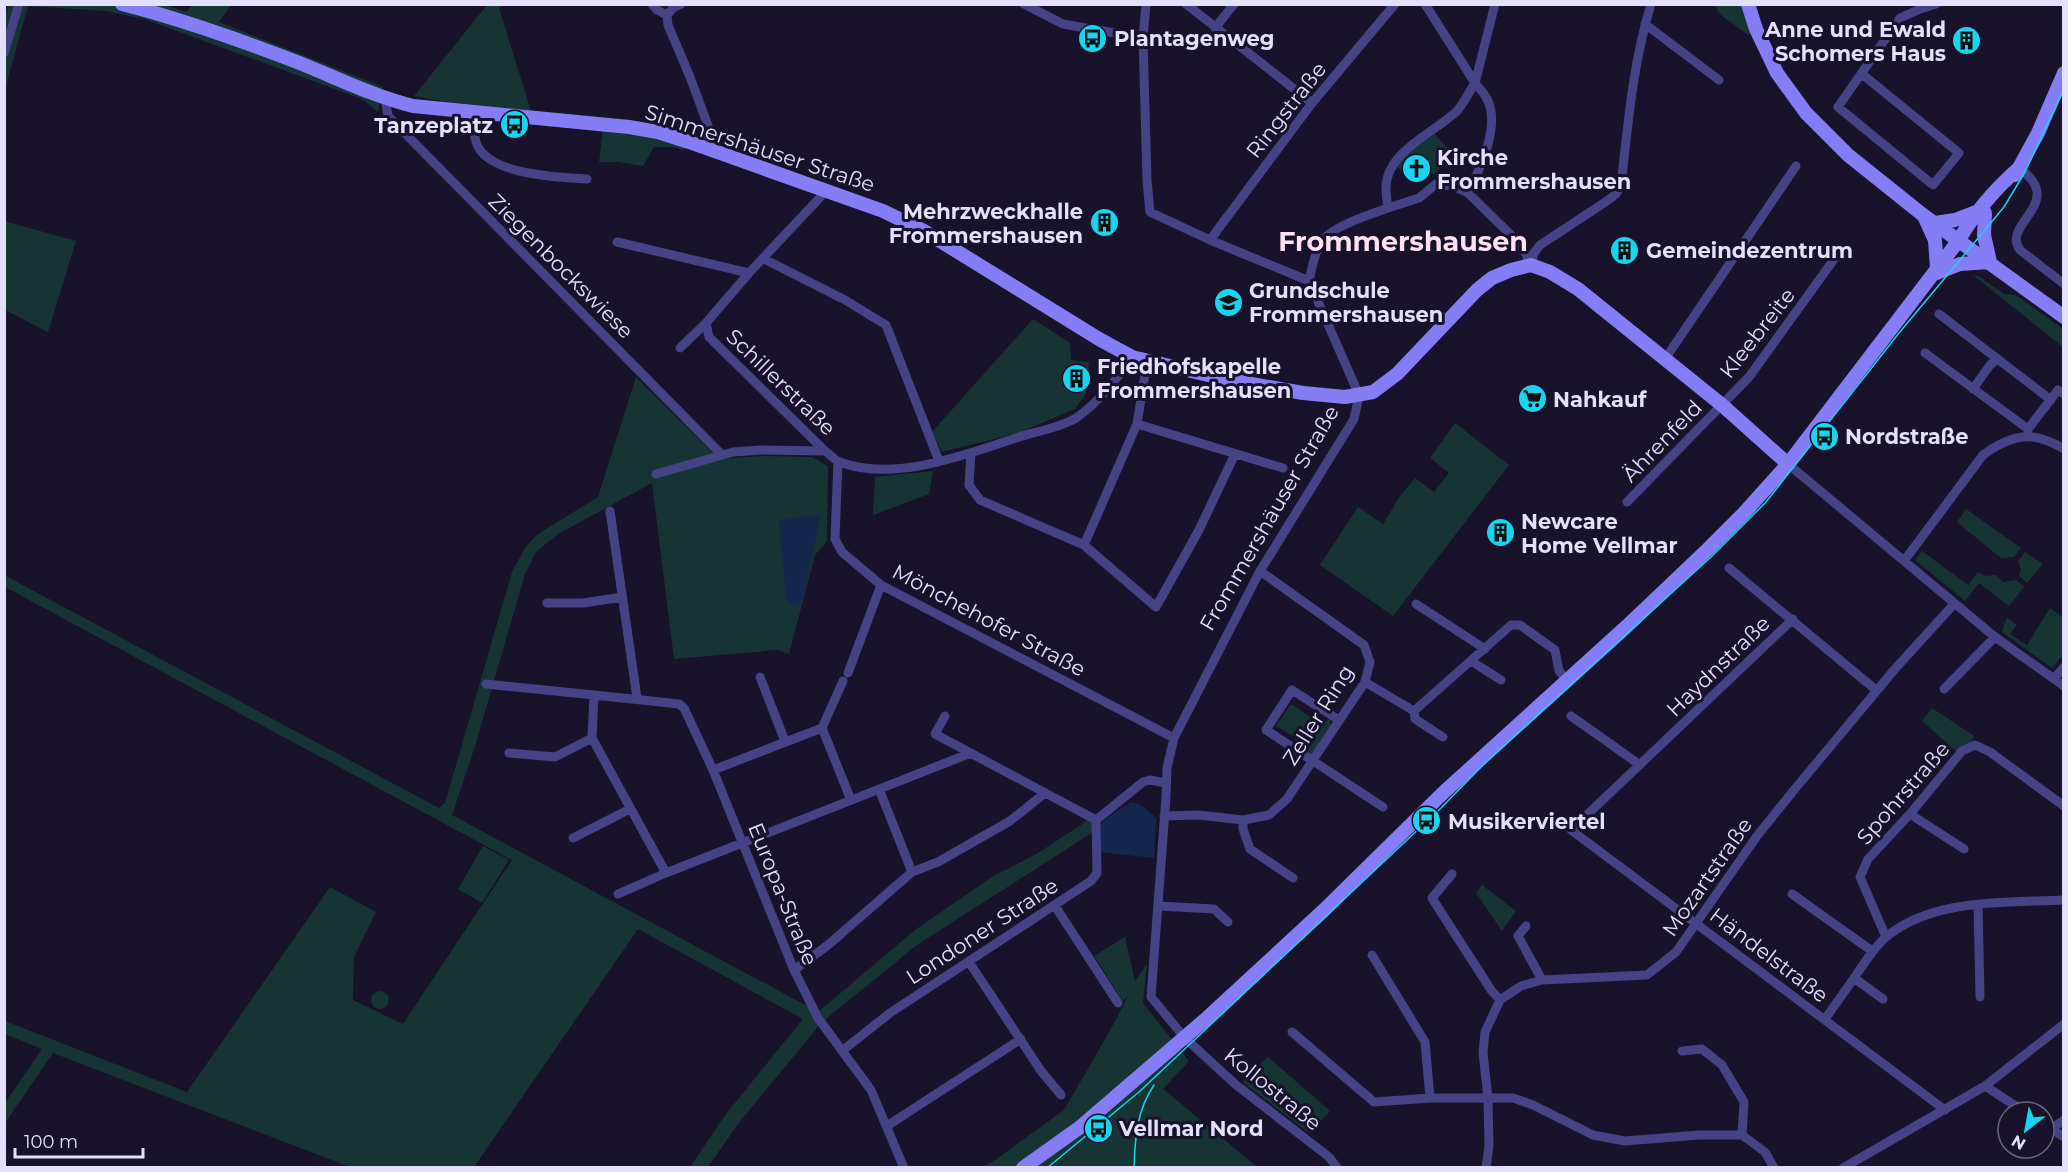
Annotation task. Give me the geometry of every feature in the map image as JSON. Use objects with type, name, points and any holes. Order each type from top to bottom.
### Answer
[{"type":"street","points":[[4,53],[19,4]]},
{"type":"street","name":"Simmershäuser Straße","points":[[122,4],[197,26],[385,98],[413,106],[629,127],[658,132],[883,211],[924,231],[1098,339],[1132,357],[1147,362],[1303,393],[1332,396],[1357,391]]},
{"type":"street","points":[[652,4],[657,10],[668,15]]},
{"type":"street","points":[[681,4],[674,7],[668,15],[668,26],[713,139],[711,150]]},
{"type":"street","points":[[1024,4],[1063,24],[1143,38]]},
{"type":"street","points":[[1146,4],[1143,38],[1147,190],[1150,212],[1210,240],[1309,281]]},
{"type":"street","points":[[1186,4],[1311,103]]},
{"type":"street","points":[[1215,28],[1234,4]]},
{"type":"street","name":"Ringstraße","points":[[1210,240],[1311,103],[1395,4]]},
{"type":"street","points":[[1425,4],[1487,99],[1490,110],[1487,149],[1468,193]]},
{"type":"street","points":[[1388,208],[1385,188],[1392,164],[1412,145],[1458,110],[1475,83],[1495,4]]},
{"type":"street","points":[[1531,265],[1534,253],[1540,245],[1607,201],[1616,194],[1621,185],[1633,85],[1651,4]]},
{"type":"street","points":[[1748,4],[1756,29],[1777,73],[1806,112],[1848,155],[1929,219],[2064,316]]},
{"type":"street","points":[[1862,74],[1959,153],[1933,185],[1838,107],[1900,18],[1936,4]]},
{"type":"street","points":[[1645,24],[1719,80]]},
{"type":"street","points":[[1023,1167],[1079,1128],[1185,1038],[1323,911],[1452,785],[1708,549],[1744,513],[1788,464],[1959,240],[2011,182],[2043,125],[2063,74]]},
{"type":"street","name":"Ziegenbockswiese","points":[[385,98],[388,116],[722,454]]},
{"type":"street","points":[[475,113],[473,127],[476,144],[487,158],[503,166],[530,173],[587,179]]},
{"type":"street","points":[[1665,359],[1796,166]]},
{"type":"street","points":[[2019,168],[2032,177],[2037,185],[2038,196],[2036,205],[2016,237],[2016,245],[2064,284]]},
{"type":"street","points":[[1357,391],[1309,281],[1319,247],[1325,237],[1351,222],[1419,198],[1436,183],[1452,186],[1468,193],[1522,246],[1531,265],[1550,272],[1578,289],[1722,405],[1788,464],[1995,638],[2064,686]]},
{"type":"street","name":"Schillerstraße","points":[[680,348],[706,323],[749,273],[827,190]]},
{"type":"street","points":[[1929,219],[1955,220],[1981,213]]},
{"type":"street","points":[[1981,213],[1989,262]]},
{"type":"street","points":[[1929,219],[1935,240],[1935,272]]},
{"type":"street","points":[[617,242],[749,273]]},
{"type":"street","name":"Kleebreite","points":[[1722,405],[1749,377],[1776,343],[1840,251]]},
{"type":"street","points":[[764,259],[845,300],[886,325],[939,461]]},
{"type":"street","points":[[1935,272],[1960,264],[1989,262]]},
{"type":"street","name":"Frommershäuser Straße","points":[[1185,1038],[1151,997],[1166,783],[1169,752],[1174,738],[1260,572],[1354,419],[1357,391],[1373,392],[1391,380],[1466,301],[1492,278],[1531,265]]},
{"type":"street","points":[[1939,314],[2051,400]]},
{"type":"street","name":"Schillerstraße","points":[[706,323],[709,337],[838,461]]},
{"type":"street","points":[[1925,353],[2028,433],[2064,449]]},
{"type":"street","points":[[838,461],[869,468],[894,468],[939,461],[971,453],[1074,419],[1094,404],[1117,379],[1132,357]]},
{"type":"street","points":[[1973,389],[1997,359]]},
{"type":"street","points":[[1084,545],[1137,424],[1147,362]]},
{"type":"street","points":[[1904,561],[1983,455],[2000,443],[2028,433],[2058,390],[2064,394]]},
{"type":"street","name":"Ährenfeld","points":[[1627,502],[1722,405]]},
{"type":"street","points":[[1137,424],[1283,468]]},
{"type":"street","points":[[1764,442],[1783,448],[1803,444]]},
{"type":"street","points":[[656,474],[722,454],[762,450],[825,450]]},
{"type":"street","points":[[971,453],[969,486],[980,500],[1084,545],[1156,607],[1199,530],[1235,454]]},
{"type":"street","name":"Mönchehofer Straße","points":[[838,461],[835,538],[842,552],[881,585],[1174,738]]},
{"type":"street","points":[[610,511],[638,698]]},
{"type":"street","points":[[1729,568],[1793,619]]},
{"type":"street","name":"Zeller Ring","points":[[1164,816],[1199,815],[1243,819],[1269,816],[1287,799],[1365,681],[1370,662],[1364,645],[1260,572]]},
{"type":"street","points":[[713,770],[822,728],[845,677],[881,585]]},
{"type":"street","points":[[547,603],[583,603],[622,597]]},
{"type":"street","points":[[1416,604],[1485,649]]},
{"type":"street","name":"Mozartstraße","points":[[1500,1000],[1521,987],[1542,980],[1647,975],[1676,952],[1757,836],[1876,690],[1954,604]]},
{"type":"street","name":"Haydnstraße","points":[[1570,830],[1793,619],[1876,690]]},
{"type":"street","points":[[1414,711],[1511,625],[1520,624],[1555,651],[1559,671],[1567,680]]},
{"type":"street","points":[[1944,688],[1995,638]]},
{"type":"street","points":[[1472,661],[1501,680]]},
{"type":"street","points":[[2054,679],[2064,667]]},
{"type":"street","points":[[760,677],[785,741]]},
{"type":"street","points":[[1365,681],[1408,710],[1414,711]]},
{"type":"street","name":"Europa-Straße","points":[[486,684],[638,698],[679,704],[684,708],[713,770],[794,970],[818,1018],[871,1090],[904,1167]]},
{"type":"street","points":[[1339,720],[1292,690],[1266,730],[1383,807]]},
{"type":"street","points":[[594,695],[592,738],[666,873]]},
{"type":"street","points":[[1414,711],[1415,719],[1443,737]]},
{"type":"street","points":[[945,716],[935,734],[1096,820],[1143,782],[1150,780],[1166,783]]},
{"type":"street","points":[[1571,716],[1640,765]]},
{"type":"street","points":[[822,728],[852,800]]},
{"type":"street","points":[[510,753],[555,757],[592,738]]},
{"type":"street","name":"Spohrstraße","points":[[1886,937],[1860,877],[1868,858],[1910,814],[1962,751],[1975,745],[1990,752],[2064,806]]},
{"type":"street","points":[[618,894],[971,753]]},
{"type":"street","points":[[879,789],[912,872]]},
{"type":"street","points":[[794,970],[828,945],[912,872],[938,862],[1010,821],[1044,793]]},
{"type":"street","points":[[573,838],[630,809]]},
{"type":"street","points":[[1910,814],[1964,849]]},
{"type":"street","points":[[1243,819],[1243,829],[1250,849],[1293,878]]},
{"type":"street","name":"Londoner Straße","points":[[843,1051],[890,1013],[1091,881],[1097,873],[1096,820]]},
{"type":"street","name":"Händelstraße","points":[[1570,830],[1945,1110]]},
{"type":"street","points":[[1452,874],[1432,898],[1491,990],[1500,1000],[1485,1032],[1489,1146],[1486,1167]]},
{"type":"street","points":[[1791,894],[1872,951]]},
{"type":"street","points":[[1825,1019],[1872,951],[1886,937],[1917,919],[1947,909],[2064,900]]},
{"type":"street","points":[[1978,905],[1980,997]]},
{"type":"street","points":[[1054,906],[1118,1003]]},
{"type":"street","points":[[1158,906],[1214,909],[1228,922]]},
{"type":"street","points":[[1526,926],[1518,936],[1542,980]]},
{"type":"street","points":[[1372,955],[1425,1042],[1430,1098]]},
{"type":"street","points":[[969,962],[1041,1071],[1061,1095]]},
{"type":"street","points":[[1854,978],[1883,999]]},
{"type":"street","points":[[1843,1167],[1985,1086],[2064,1024]]},
{"type":"street","points":[[1292,1032],[1374,1102],[1430,1098],[1514,1098],[1593,1135],[1625,1141],[1700,1135],[1742,1135],[1765,1152],[1774,1167]]},
{"type":"street","name":"Kollostraße","points":[[1185,1038],[1235,1084],[1329,1157],[1337,1167]]},
{"type":"street","points":[[887,1126],[1020,1039]]},
{"type":"street","points":[[1682,1052],[1702,1049],[1722,1065],[1744,1102],[1742,1135]]},
{"type":"street","points":[[1985,1086],[2007,1100]]},
{"type":"green space","points":[[5,4],[163,4],[186,12],[192,5],[231,5],[219,22],[383,87],[378,112],[362,99],[144,19],[106,11],[28,6],[5,89],[4,19],[8,6]]},
{"type":"green space","points":[[487,5],[502,5],[499,8],[531,111],[462,105],[414,96]]},
{"type":"green space","points":[[1714,5],[1753,5],[1760,29],[1748,35],[1721,15]]},
{"type":"green space","points":[[603,128],[629,130],[685,145],[684,150],[674,147],[654,147],[643,166],[599,162]]},
{"type":"green space","points":[[1435,134],[1452,154],[1434,175],[1411,157],[1402,164],[1406,167],[1402,172],[1396,165],[1414,147]]},
{"type":"green space","points":[[4,221],[76,241],[48,332],[5,310]]},
{"type":"green space","points":[[1973,275],[1980,277],[2004,294],[2016,295],[2063,329],[2063,347]]},
{"type":"green space","points":[[1033,319],[1070,343],[1071,360],[1089,362],[1086,394],[1075,409],[1018,433],[942,452],[932,432]]},
{"type":"green space","points":[[636,377],[719,459],[763,456],[812,457],[828,466],[827,541],[815,555],[789,654],[777,650],[674,659],[652,483],[558,534],[536,552],[525,574],[476,743],[452,815],[818,1012],[915,930],[992,877],[1038,853],[1087,821],[1101,827],[917,945],[821,1023],[738,1124],[708,1167],[690,1167],[726,1114],[803,1019],[638,929],[474,1167],[350,1167],[53,1053],[5,1123],[5,1103],[42,1049],[5,1034],[5,1021],[187,1092],[330,887],[376,912],[354,957],[353,1000],[403,1024],[512,860],[5,587],[4,575],[439,808],[445,803],[512,572],[526,546],[538,534],[598,497]]},
{"type":"green space","points":[[1455,423],[1509,465],[1393,616],[1320,565],[1358,507],[1383,524],[1400,496],[1415,478],[1434,492],[1449,473],[1430,458]]},
{"type":"green space","points":[[933,471],[929,494],[873,515],[875,477]]},
{"type":"green space","points":[[1966,509],[2021,548],[2014,557],[2001,558],[1957,522]]},
{"type":"green space","points":[[1922,551],[1968,585],[1978,572],[1985,576],[1996,575],[2003,582],[2016,580],[2024,587],[2009,606],[1979,583],[1965,601],[1915,560]]},
{"type":"green space","points":[[2025,552],[2043,564],[2027,583],[2019,576],[2021,569],[2018,561]]},
{"type":"green space","points":[[2050,608],[2064,618],[2063,655],[2052,668],[2002,632],[2007,617],[2017,625],[2010,634],[2027,645]]},
{"type":"green space","points":[[1291,704],[1323,725],[1328,719],[1330,720],[1331,726],[1310,758],[1291,746],[1296,738],[1276,726]]},
{"type":"green space","points":[[1932,708],[1974,736],[1971,742],[1956,751],[1922,721]]},
{"type":"green space","points":[[483,846],[509,860],[482,903],[458,889]]},
{"type":"green space","points":[[1482,885],[1516,911],[1502,931],[1476,893]]},
{"type":"green space","points":[[1125,937],[1135,981],[1147,964],[1143,1003],[1189,1061],[1163,1089],[1257,1167],[977,1168],[991,1163],[1064,1110],[1128,996],[1123,1001],[1094,956]]},
{"type":"green space","points":[[380,991],[386,994],[389,1000],[386,1006],[380,1009],[374,1006],[371,1000],[374,994]]},
{"type":"green space","points":[[1268,1057],[1330,1111],[1309,1133],[1242,1082]]},
{"type":"water","points":[[821,514],[802,602],[794,606],[786,599],[779,520]]},
{"type":"water","points":[[1131,802],[1141,805],[1156,818],[1154,858],[1100,852],[1100,826],[1104,820]]},
{"type":"tram line","points":[[1047,1168],[1139,1092],[1441,808],[1484,764],[1711,557],[1766,502],[1899,333],[2004,207],[2025,172],[2064,89]]},
{"type":"tram line","points":[[1134,1168],[1140,1114],[1154,1085]]},
{"type":"place","name":"Plantagenweg","points":[[1093,38]]},
{"type":"place","name":"Anne und Ewald Schomers Haus","points":[[1967,41]]},
{"type":"place","name":"Tanzeplatz","points":[[514,125]]},
{"type":"place","name":"Kirche Frommershausen","points":[[1416,169]]},
{"type":"place","name":"Mehrzweckhalle Frommershausen","points":[[1104,223]]},
{"type":"place","name":"Gemeindezentrum","points":[[1625,250]]},
{"type":"place","name":"Grundschule Frommershausen","points":[[1228,302]]},
{"type":"place","name":"Friedhofskapelle Frommershausen","points":[[1076,378]]},
{"type":"place","name":"Nahkauf","points":[[1532,399]]},
{"type":"place","name":"Nordstraße","points":[[1824,436]]},
{"type":"place","name":"Newcare Home Vellmar","points":[[1500,533]]},
{"type":"place","name":"Musikerviertel","points":[[1427,821]]},
{"type":"place","name":"Vellmar Nord","points":[[1098,1128]]},
{"type":"district","name":"Frommershausen","points":[[1403,241]]}]
